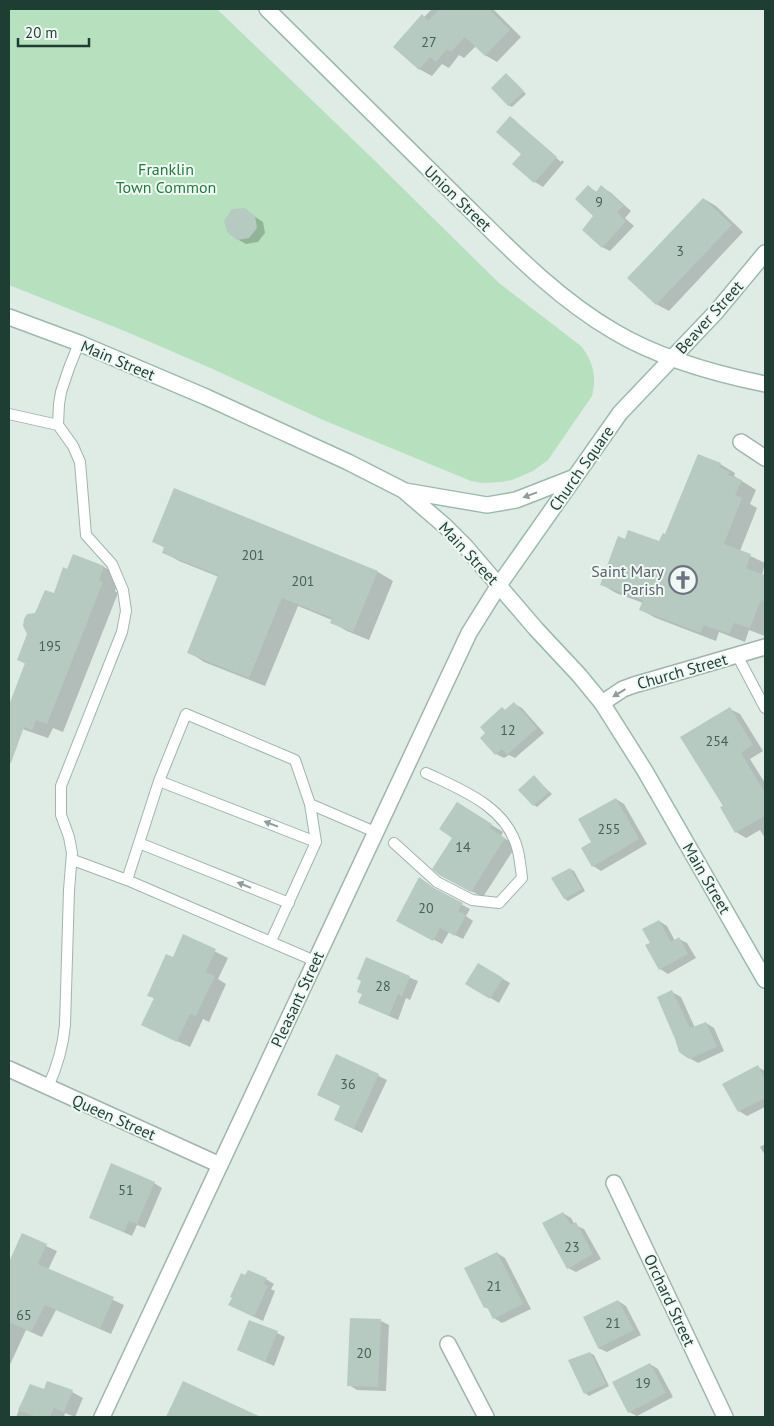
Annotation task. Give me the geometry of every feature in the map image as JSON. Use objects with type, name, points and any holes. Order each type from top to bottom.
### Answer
[{"type":"main road","name":"Union Street","points":[[267,9],[540,276],[582,311],[616,333],[672,358],[765,384]]},
{"type":"main road","name":"Beaver Street","points":[[672,358],[716,312],[765,253]]},
{"type":"main road","name":"Main Street","points":[[9,317],[79,343],[306,442],[369,472],[403,490],[458,538],[530,622],[579,675],[602,704],[645,770],[765,980]]},
{"type":"main road","name":"Church Square","points":[[499,585],[620,413],[672,358]]},
{"type":"main road","points":[[741,442],[765,458]]},
{"type":"main road","points":[[403,490],[487,505],[516,500],[575,477]]},
{"type":"main road","name":"Pleasant Street","points":[[102,1417],[469,633],[499,585]]},
{"type":"main road","name":"Church Street","points":[[602,704],[623,689],[634,685],[765,647]]},
{"type":"main road","name":"Queen Street","points":[[9,1069],[220,1164]]},
{"type":"main road","name":"Orchard Street","points":[[614,1183],[725,1417]]},
{"type":"main road","points":[[448,1344],[486,1417]]},
{"type":"lane","points":[[48,1087],[58,1063],[64,1034],[69,890],[73,860],[72,846],[61,815],[61,786],[118,640],[126,611],[123,590],[112,564],[86,535],[80,462],[73,446],[58,425],[59,404],[64,379],[79,343]]},
{"type":"lane","points":[[9,414],[58,425]]},
{"type":"lane","points":[[737,655],[765,708]]},
{"type":"lane","points":[[127,880],[159,780],[186,714],[295,760],[310,804],[316,842],[272,941]]},
{"type":"lane","points":[[394,843],[437,882],[472,900],[498,903],[522,878],[518,849],[508,826],[487,804],[426,773]]},
{"type":"lane","points":[[159,780],[316,842]]},
{"type":"lane","points":[[310,804],[375,832]]},
{"type":"lane","points":[[139,843],[290,903]]},
{"type":"lane","points":[[73,860],[127,880],[315,961]]},
{"type":"green space","name":"Franklin Town Common","points":[[9,9],[217,9],[499,283],[581,346],[593,370],[592,396],[548,460],[533,471],[512,480],[483,483],[471,481],[323,420],[127,332],[9,285]]},
{"type":"building","points":[[439,9],[489,9],[510,30],[485,56],[465,37],[451,52],[447,49],[436,62],[430,57],[419,70],[393,47],[422,14],[428,21]]},
{"type":"building","points":[[506,73],[524,91],[508,106],[491,88]]},
{"type":"building","points":[[510,116],[557,157],[534,183],[512,164],[521,154],[496,132]]},
{"type":"building","points":[[588,185],[596,192],[601,185],[624,206],[617,212],[626,221],[602,248],[582,230],[593,216],[575,199]]},
{"type":"building","points":[[703,198],[732,225],[656,305],[627,278]]},
{"type":"building","points":[[245,208],[255,216],[257,228],[249,238],[237,240],[227,232],[224,221],[232,209]]},
{"type":"building","name":"Saint Mary Parish","points":[[698,454],[721,463],[719,467],[730,472],[728,475],[742,480],[735,495],[742,498],[724,544],[751,554],[746,568],[765,575],[765,601],[761,600],[750,628],[734,623],[729,634],[704,625],[701,633],[639,610],[643,600],[600,585],[618,536],[625,539],[628,530],[659,541],[663,533],[665,534]]},
{"type":"building","points":[[174,488],[378,571],[353,632],[330,623],[332,618],[282,598],[249,678],[187,653],[218,575],[162,553],[164,547],[152,542]]},
{"type":"building","points":[[73,554],[104,566],[99,581],[103,582],[47,724],[36,720],[32,730],[24,727],[11,763],[9,763],[9,705],[25,663],[17,660],[27,634],[23,626],[24,619],[27,614],[35,613],[45,590],[54,593],[63,567],[67,569]]},
{"type":"building","points":[[514,702],[537,728],[507,755],[502,749],[495,755],[480,738],[485,733],[480,727],[502,707],[505,710]]},
{"type":"building","points":[[730,707],[753,745],[741,753],[765,793],[765,816],[735,833],[720,807],[723,806],[680,737]]},
{"type":"building","points":[[534,775],[549,792],[533,806],[518,790]]},
{"type":"building","points":[[616,798],[639,839],[592,867],[581,848],[591,842],[578,819]]},
{"type":"building","points":[[457,802],[492,824],[490,828],[505,838],[471,892],[432,869],[452,838],[439,829]]},
{"type":"building","points":[[570,868],[582,889],[564,899],[551,878]]},
{"type":"building","points":[[419,877],[434,888],[463,903],[458,911],[466,915],[455,936],[440,928],[433,941],[396,921]]},
{"type":"building","points":[[659,920],[671,942],[679,937],[688,954],[659,970],[645,945],[650,943],[642,929]]},
{"type":"building","points":[[183,934],[216,949],[206,972],[215,976],[196,1016],[190,1014],[177,1042],[141,1025],[154,998],[147,996],[166,954],[173,957]]},
{"type":"building","points":[[366,957],[410,976],[402,996],[398,994],[389,1016],[358,1003],[362,994],[357,992],[361,981],[357,979]]},
{"type":"building","points":[[478,963],[503,978],[490,999],[465,984]]},
{"type":"building","points":[[672,990],[690,1028],[706,1022],[717,1047],[689,1059],[679,1052],[657,997]]},
{"type":"building","points":[[336,1054],[379,1074],[354,1129],[334,1120],[340,1106],[317,1095]]},
{"type":"building","points":[[758,1065],[765,1080],[765,1098],[738,1112],[722,1084]]},
{"type":"building","points":[[111,1163],[155,1182],[137,1224],[129,1221],[124,1232],[89,1218]]},
{"type":"building","points":[[563,1212],[571,1225],[576,1222],[593,1254],[567,1269],[542,1223]]},
{"type":"building","points":[[22,1233],[47,1244],[38,1264],[114,1297],[100,1329],[45,1305],[31,1332],[9,1322],[9,1262]]},
{"type":"building","points":[[497,1252],[523,1304],[493,1319],[487,1307],[484,1308],[464,1268]]},
{"type":"building","points":[[248,1270],[267,1278],[264,1284],[268,1286],[254,1317],[228,1305],[241,1273],[245,1275]]},
{"type":"building","points":[[618,1300],[634,1330],[598,1348],[583,1317]]},
{"type":"building","points":[[350,1318],[381,1319],[378,1387],[347,1386]]},
{"type":"building","points":[[249,1320],[278,1331],[265,1362],[237,1350]]},
{"type":"building","points":[[590,1352],[606,1384],[584,1394],[568,1360]]},
{"type":"building","points":[[650,1363],[666,1393],[628,1413],[612,1382]]},
{"type":"building","points":[[47,1381],[73,1390],[64,1412],[54,1408],[50,1417],[37,1417],[18,1410],[30,1384],[44,1389]]},
{"type":"building","points":[[183,1381],[261,1417],[166,1417]]},
{"type":"place","name":"Saint Mary Parish","points":[[683,580]]}]
